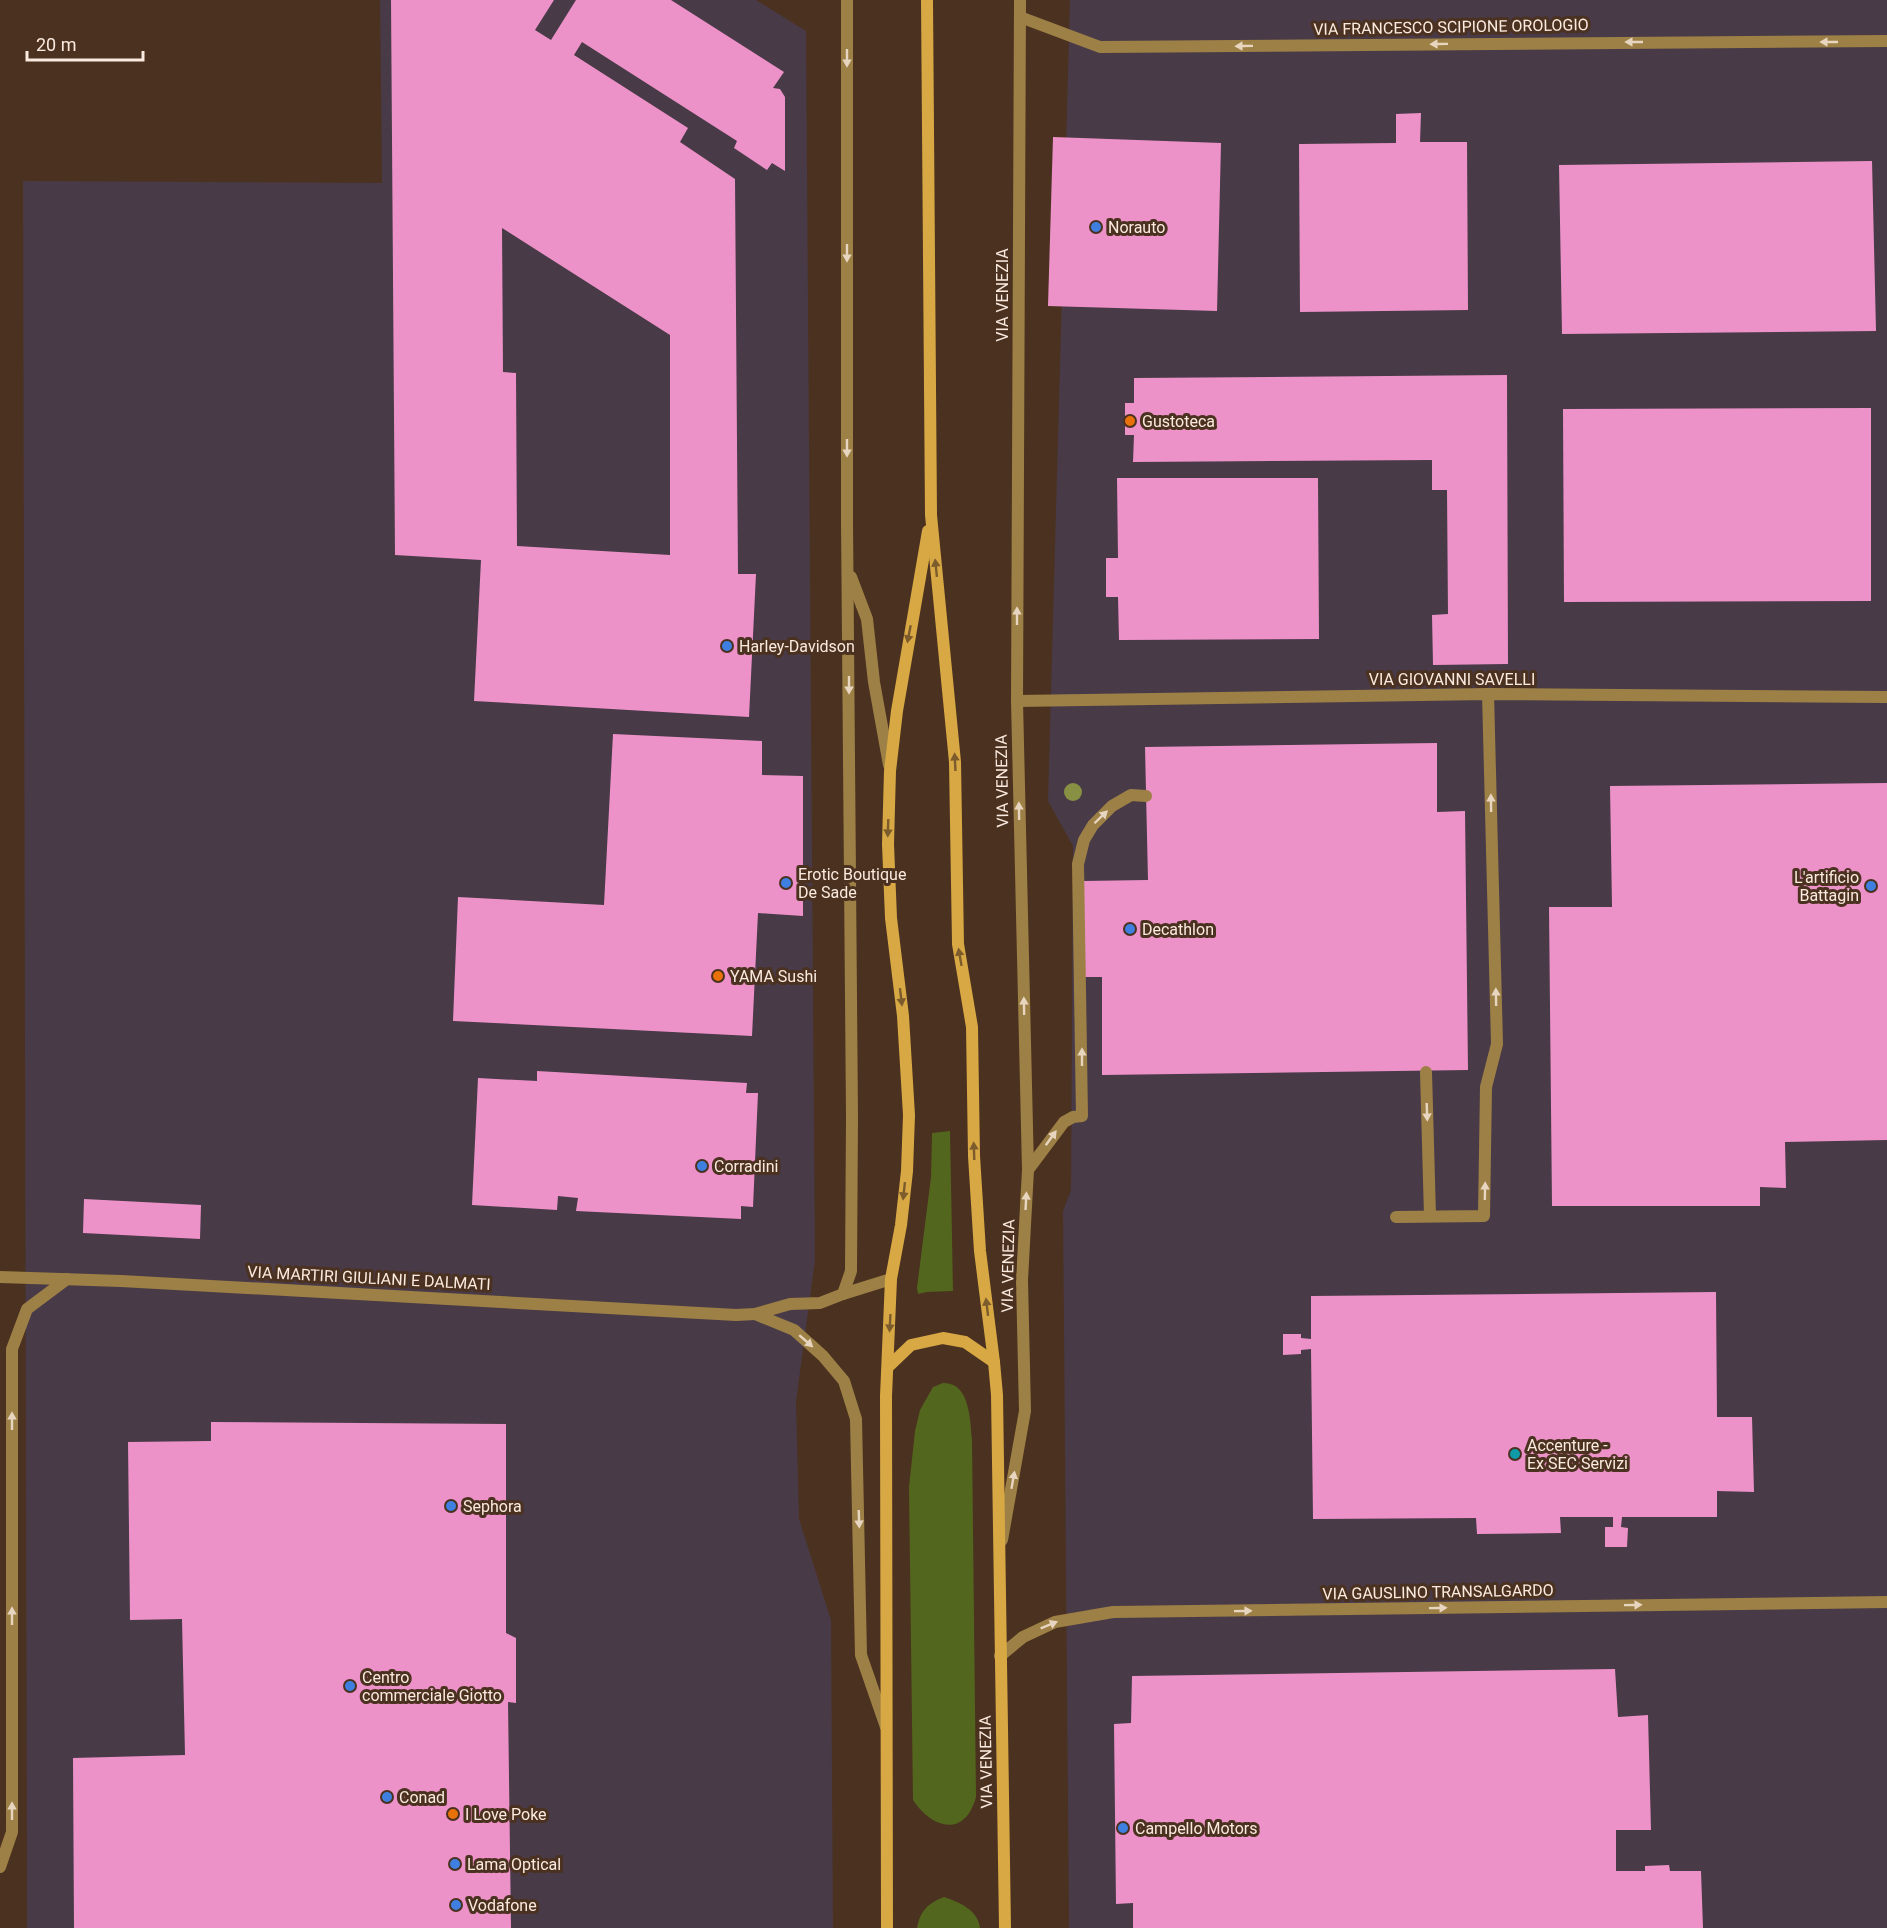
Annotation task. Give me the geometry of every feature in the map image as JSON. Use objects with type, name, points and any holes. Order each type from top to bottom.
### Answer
[{"type":"main road","name":"VIA VENEZIA","points":[[927,0],[931,515],[955,762],[958,945],[972,1028],[974,1156],[980,1239],[994,1362],[1005,1928]]},
{"type":"main road","name":"VIA VENEZIA","points":[[887,1928],[886,1396],[891,1279],[901,1225],[907,1172],[909,1115],[903,1016],[891,918],[888,843],[890,771],[905,653],[931,515]]},
{"type":"main road","points":[[888,1367],[911,1345],[943,1338],[965,1342],[994,1362]]},
{"type":"street","name":"VIA VENEZIA","points":[[843,1294],[851,1271],[852,1117],[847,0]]},
{"type":"street","name":"VIA VENEZIA","points":[[999,1559],[1026,1411],[1022,1280],[1028,1170],[1017,701],[1020,0]]},
{"type":"street","name":"VIA FRANCESCO SCIPIONE OROLOGIO","points":[[1020,18],[1100,47],[1887,41]]},
{"type":"street","name":"VIA VENEZIA","points":[[848,570],[867,619],[874,682],[890,771]]},
{"type":"street","name":"VIA GIOVANNI SAVELLI","points":[[1017,701],[1488,694],[1887,697]]},
{"type":"street","points":[[1396,1217],[1484,1216],[1486,1087],[1497,1044],[1488,694]]},
{"type":"street","points":[[1028,1170],[1064,1122],[1073,1117],[1082,1116],[1077,874],[1084,840],[1093,825],[1112,806],[1131,795],[1146,796]]},
{"type":"street","points":[[1426,1072],[1430,1216]]},
{"type":"street","name":"VIA MARTIRI GIULIANI E DALMATI","points":[[0,1277],[736,1315]]},
{"type":"street","name":"VIA VENEZIA","points":[[736,1315],[755,1314],[790,1304],[820,1303],[891,1279]]},
{"type":"street","points":[[0,1868],[12,1832],[12,1349],[27,1309],[67,1280]]},
{"type":"street","name":"VIA VENEZIA","points":[[755,1314],[794,1330],[823,1356],[844,1381],[856,1419],[861,1655],[886,1727]]},
{"type":"street","name":"VIA GAUSLINO TRANSALGARDO","points":[[1000,1656],[1023,1637],[1055,1622],[1113,1612],[1887,1602]]},
{"type":"shaded area","points":[[380,0],[756,0],[806,31],[815,1260],[796,1402],[799,1519],[831,1620],[833,1928],[27,1928],[23,181],[382,183]]},
{"type":"shaded area","points":[[1070,0],[1887,0],[1887,1928],[1069,1928],[1063,1211],[1071,1190],[1073,846],[1048,801]]},
{"type":"green space","points":[[950,1131],[953,1291],[918,1294],[931,1177],[932,1133]]},
{"type":"green space","points":[[943,1383],[952,1384],[964,1395],[972,1440],[976,1797],[971,1810],[964,1819],[956,1824],[948,1825],[929,1818],[913,1800],[909,1487],[915,1431],[920,1410],[933,1387]]},
{"type":"green space","points":[[944,1897],[961,1904],[972,1912],[980,1928],[917,1928],[926,1908]]},
{"type":"building","points":[[391,0],[554,0],[535,30],[551,40],[576,0],[671,0],[784,72],[773,88],[780,89],[785,97],[785,171],[772,163],[767,170],[734,148],[737,141],[582,42],[574,55],[688,128],[680,142],[735,179],[738,574],[756,574],[749,717],[474,701],[481,560],[395,555]],"holes":[[[502,228],[670,335],[670,555],[517,546],[516,373],[503,372]]]},
{"type":"building","points":[[1421,113],[1420,142],[1467,142],[1468,310],[1300,312],[1299,144],[1396,143],[1396,114]]},
{"type":"building","points":[[1053,137],[1221,143],[1217,311],[1048,306]]},
{"type":"building","points":[[1872,161],[1876,331],[1562,334],[1559,165]]},
{"type":"building","points":[[1507,375],[1508,664],[1433,665],[1432,615],[1448,614],[1447,490],[1432,490],[1432,460],[1133,462],[1134,435],[1125,435],[1125,403],[1134,403],[1134,378]]},
{"type":"building","points":[[1871,408],[1871,601],[1564,602],[1563,409]]},
{"type":"building","points":[[1117,478],[1318,478],[1319,639],[1119,640],[1118,597],[1106,597],[1106,558],[1118,558]]},
{"type":"building","points":[[613,734],[762,741],[762,775],[803,776],[803,916],[758,913],[752,1036],[453,1021],[458,897],[604,905]]},
{"type":"building","points":[[1437,743],[1437,812],[1465,811],[1468,1070],[1102,1075],[1102,977],[1085,977],[1083,881],[1148,880],[1145,747]]},
{"type":"building","points":[[1887,783],[1887,1140],[1785,1142],[1786,1188],[1760,1187],[1760,1206],[1552,1206],[1549,907],[1612,907],[1610,786]]},
{"type":"building","points":[[537,1071],[747,1083],[746,1093],[758,1093],[753,1207],[741,1206],[741,1219],[576,1211],[578,1198],[558,1196],[557,1210],[472,1205],[478,1078],[537,1081]]},
{"type":"building","points":[[84,1199],[201,1205],[200,1239],[83,1233]]},
{"type":"building","name":"Accenture - Ex SEC Servizi","points":[[1716,1292],[1717,1417],[1752,1417],[1754,1492],[1717,1491],[1717,1517],[1622,1517],[1621,1527],[1628,1528],[1627,1547],[1605,1547],[1605,1527],[1613,1527],[1613,1517],[1560,1517],[1561,1533],[1477,1534],[1476,1518],[1313,1519],[1311,1349],[1301,1350],[1301,1354],[1283,1355],[1283,1334],[1301,1334],[1301,1338],[1311,1339],[1311,1296]]},
{"type":"building","name":"Centro commerciale Giotto","points":[[211,1422],[506,1424],[506,1633],[516,1638],[516,1703],[508,1702],[511,1928],[74,1928],[73,1758],[185,1755],[182,1619],[130,1620],[128,1442],[211,1441]]},
{"type":"building","points":[[1615,1669],[1618,1717],[1648,1715],[1651,1830],[1616,1830],[1616,1871],[1645,1871],[1645,1866],[1669,1865],[1670,1871],[1701,1871],[1703,1928],[1133,1928],[1133,1903],[1116,1904],[1114,1724],[1131,1723],[1132,1676]]},
{"type":"place","name":"Norauto","points":[[1096,227]]},
{"type":"place","name":"Gustoteca","points":[[1130,421]]},
{"type":"place","name":"Harley-Davidson","points":[[727,646]]},
{"type":"place","name":"Erotic Boutique De Sade","points":[[786,883]]},
{"type":"place","name":"L'artificio Battagin","points":[[1871,886]]},
{"type":"place","name":"Decathlon","points":[[1130,929]]},
{"type":"place","name":"YAMA Sushi","points":[[718,976]]},
{"type":"place","name":"Corradini","points":[[702,1166]]},
{"type":"place","name":"Accenture - Ex SEC Servizi","points":[[1515,1454]]},
{"type":"place","name":"Sephora","points":[[451,1506]]},
{"type":"place","name":"Centro commerciale Giotto","points":[[350,1686]]},
{"type":"place","name":"Conad","points":[[387,1797]]},
{"type":"place","name":"I Love Poke","points":[[453,1814]]},
{"type":"place","name":"Campello Motors","points":[[1123,1828]]},
{"type":"place","name":"Lama Optical","points":[[455,1864]]},
{"type":"place","name":"Vodafone","points":[[456,1905]]}]
